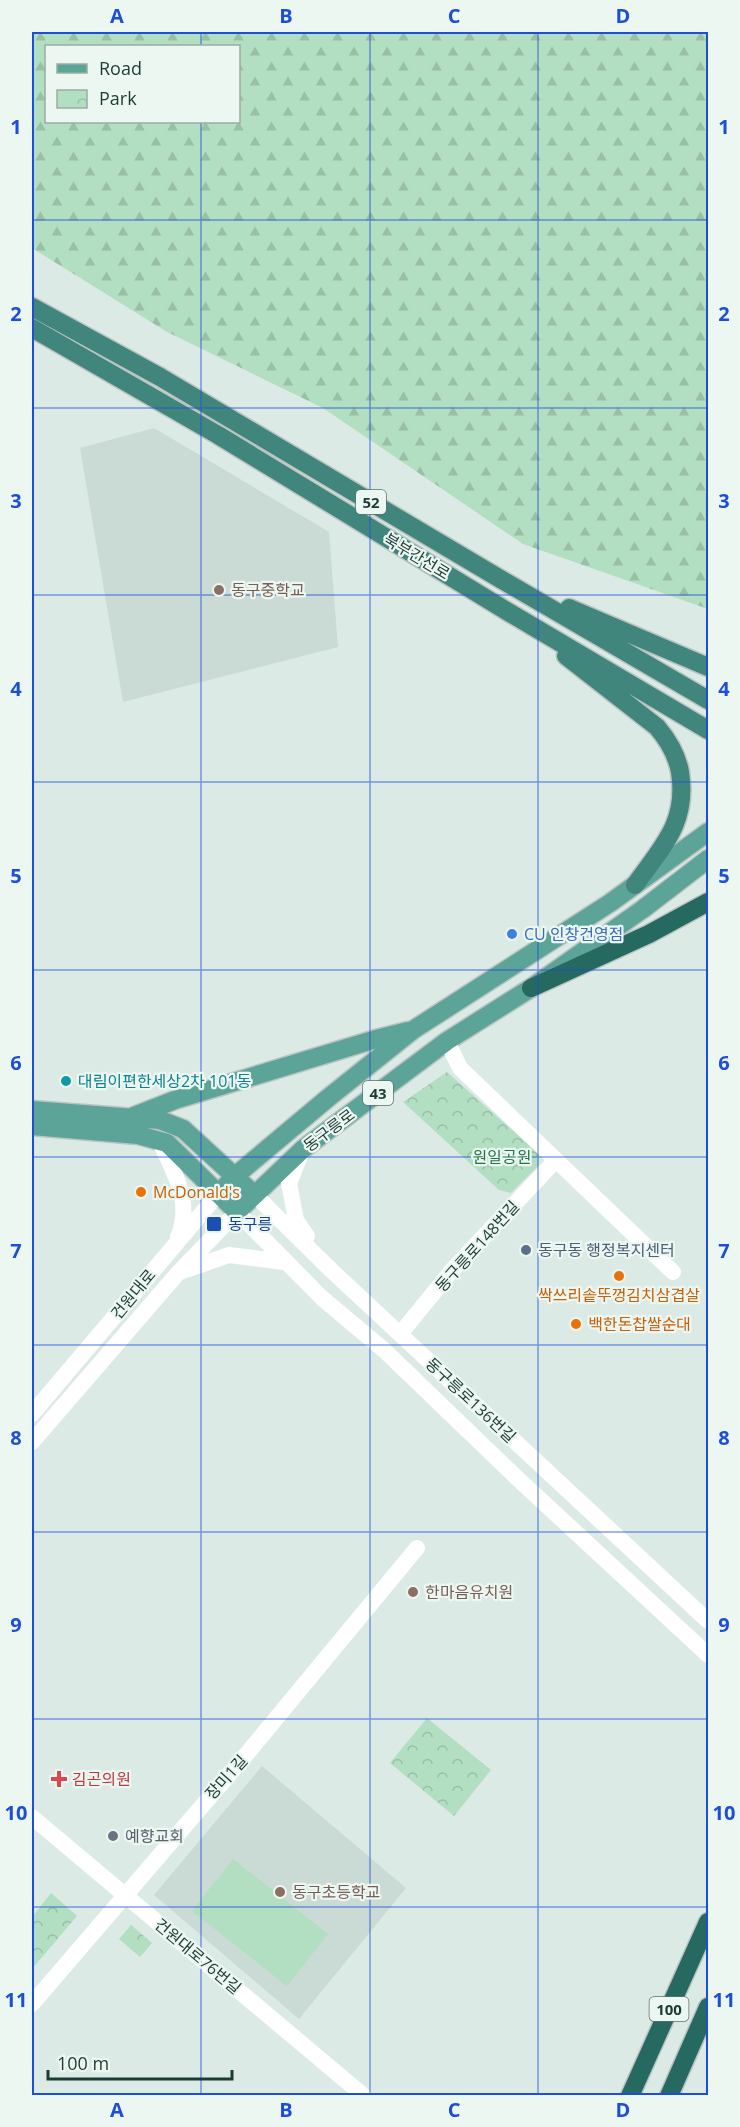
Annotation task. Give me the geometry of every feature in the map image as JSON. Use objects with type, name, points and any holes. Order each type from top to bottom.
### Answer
[{"type":"highway","name":"북부간선로","points":[[32,307],[160,377],[708,700]]},
{"type":"highway","name":"북부간선로","points":[[32,328],[218,435],[510,613],[708,730]]},
{"type":"highway","points":[[497,577],[708,667]]},
{"type":"highway","points":[[510,613],[657,727],[666,737],[674,753],[681,779],[682,806],[662,850],[635,885]]},
{"type":"highway","points":[[531,988],[649,934],[708,902]]},
{"type":"highway","name":"100","points":[[630,2096],[708,1922]]},
{"type":"highway","name":"100","points":[[669,2096],[708,2007]]},
{"type":"main road","name":"동구릉로","points":[[32,1110],[134,1116],[160,1120],[183,1129],[235,1176],[413,1030],[635,885],[708,832]]},
{"type":"main road","name":"동구릉로","points":[[237,1212],[303,1149],[447,1041],[531,988],[643,909],[708,859]]},
{"type":"main road","name":"동구릉로","points":[[134,1116],[175,1100],[376,1039],[413,1030]]},
{"type":"main road","points":[[32,1126],[138,1135],[167,1143],[237,1212]]},
{"type":"main road","name":"건원대로","points":[[218,1194],[235,1176]]},
{"type":"main road","name":"동구릉로136번길","points":[[235,1176],[255,1195]]},
{"type":"street","points":[[447,1041],[460,1068],[673,1272]]},
{"type":"street","points":[[160,1142],[183,1195],[183,1226],[174,1246]]},
{"type":"street","points":[[303,1149],[289,1183],[296,1220],[332,1271]]},
{"type":"street","name":"동구릉로148번길","points":[[400,1334],[454,1268],[556,1160]]},
{"type":"street","name":"건원대로","points":[[32,1414],[218,1194]]},
{"type":"street","name":"동구릉로136번길","points":[[255,1195],[332,1271],[708,1622]]},
{"type":"street","name":"건원대로","points":[[32,1442],[178,1272],[237,1212]]},
{"type":"street","name":"동구릉로136번길","points":[[237,1212],[322,1298],[384,1350],[517,1478],[708,1655]]},
{"type":"street","points":[[178,1272],[229,1255],[284,1262]]},
{"type":"street","name":"장미1길","points":[[32,2004],[191,1816],[245,1756],[417,1548]]},
{"type":"street","name":"건원대로76번길","points":[[32,1817],[364,2096]]},
{"type":"shaded area","name":"동구중학교","points":[[154,428],[329,532],[338,647],[123,702],[80,448]]},
{"type":"shaded area","name":"동구초등학교","points":[[262,1766],[406,1888],[299,2019],[154,1895]]},
{"type":"green space","points":[[32,32],[708,32],[708,609],[523,544],[323,408],[167,332],[32,248]]},
{"type":"green space","name":"원일공원","points":[[447,1072],[539,1154],[539,1165],[511,1193],[499,1190],[403,1102]]},
{"type":"green space","points":[[427,1718],[491,1770],[454,1816],[390,1763]]},
{"type":"green space","points":[[233,1859],[328,1934],[287,1986],[192,1911]]},
{"type":"green space","points":[[51,1893],[77,1916],[32,1969],[32,1917]]},
{"type":"green space","points":[[131,1925],[152,1943],[140,1957],[119,1939]]},
{"type":"place","name":"동구중학교","points":[[219,590]]},
{"type":"place","name":"CU 인창건영점","points":[[512,934]]},
{"type":"place","name":"대림이편한세상2차 101동","points":[[66,1081]]},
{"type":"place","name":"McDonald's","points":[[141,1192]]},
{"type":"place","name":"동구릉","points":[[214,1224]]},
{"type":"place","name":"동구동 행정복지센터","points":[[526,1250]]},
{"type":"place","name":"싹쓰리솥뚜껑김치삼겹살","points":[[619,1276]]},
{"type":"place","name":"백한돈찹쌀순대","points":[[576,1324]]},
{"type":"place","name":"한마음유치원","points":[[413,1592]]},
{"type":"place","name":"김곤의원","points":[[59,1779]]},
{"type":"place","name":"예향교회","points":[[113,1836]]},
{"type":"place","name":"동구초등학교","points":[[280,1892]]}]
